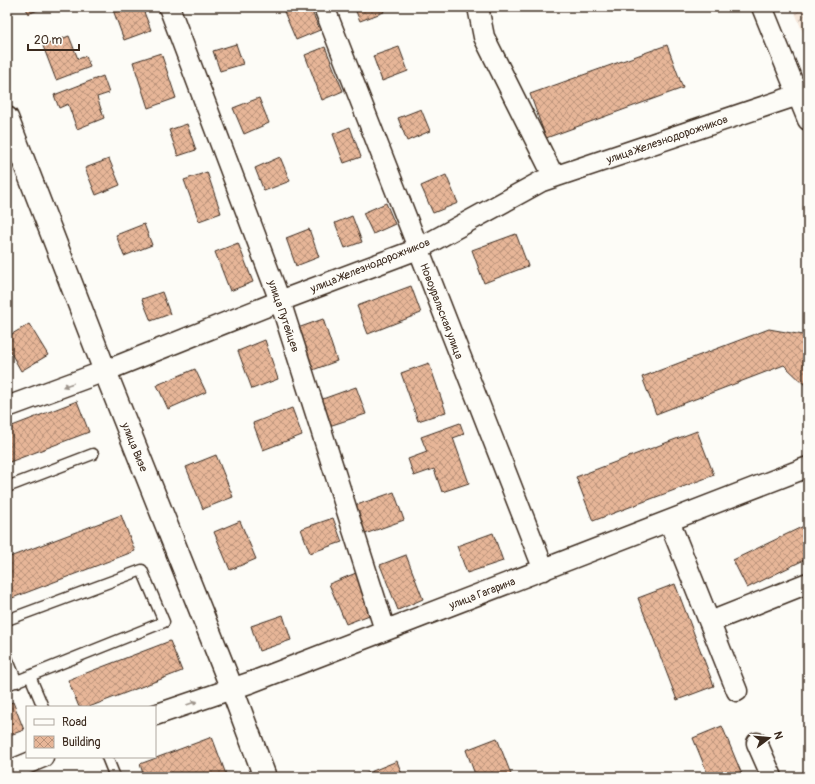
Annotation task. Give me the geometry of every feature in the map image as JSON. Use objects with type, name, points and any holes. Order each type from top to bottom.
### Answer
[{"type":"street","name":"улица Путейцев","points":[[169,7],[280,301],[385,630]]},
{"type":"street","name":"Новоуральская улица","points":[[324,7],[544,570]]},
{"type":"street","points":[[478,7],[484,37],[554,177]]},
{"type":"street","points":[[762,7],[808,120]]},
{"type":"street","name":"улица Железнодорожников","points":[[7,407],[105,371],[280,301],[418,249],[554,177],[798,95]]},
{"type":"street","name":"улица Визе","points":[[7,118],[13,151],[105,371],[232,689],[265,777]]},
{"type":"street","name":"улица Гагарина","points":[[156,716],[232,689],[808,467]]},
{"type":"street","points":[[669,521],[737,691]]},
{"type":"street","points":[[710,622],[808,583]]},
{"type":"street","points":[[757,743],[772,777]]},
{"type":"street","points":[[7,772],[41,758]]},
{"type":"lane","points":[[7,487],[92,454]]},
{"type":"lane","points":[[7,620],[142,570],[164,622],[12,683],[7,658]]},
{"type":"lane","points":[[30,676],[43,706]]},
{"type":"lane","points":[[107,758],[115,777]]},
{"type":"shaded area","points":[[793,7],[808,7],[808,46]]},
{"type":"building","points":[[26,7],[45,7],[28,14]]},
{"type":"building","points":[[112,7],[142,7],[151,30],[124,40]]},
{"type":"building","points":[[282,7],[310,7],[320,30],[296,40]]},
{"type":"building","points":[[354,7],[382,7],[384,12],[360,21]]},
{"type":"building","points":[[69,36],[78,59],[86,56],[90,67],[56,80],[43,46]]},
{"type":"building","points":[[236,44],[243,64],[220,71],[213,51]]},
{"type":"building","points":[[667,45],[683,88],[546,138],[530,94]]},
{"type":"building","points":[[325,47],[343,91],[322,100],[305,55]]},
{"type":"building","points":[[399,47],[408,71],[382,81],[373,56]]},
{"type":"building","points":[[161,53],[176,98],[148,108],[133,62]]},
{"type":"building","points":[[103,76],[109,93],[97,97],[104,118],[77,129],[68,104],[59,108],[54,95]]},
{"type":"building","points":[[259,98],[269,123],[244,134],[233,108]]},
{"type":"building","points":[[421,109],[430,131],[407,141],[398,118]]},
{"type":"building","points":[[187,124],[196,150],[178,156],[169,130]]},
{"type":"building","points":[[350,127],[361,157],[344,163],[333,134]]},
{"type":"building","points":[[280,157],[290,181],[264,191],[255,168]]},
{"type":"building","points":[[109,159],[120,185],[96,195],[85,168]]},
{"type":"building","points":[[207,172],[221,213],[199,221],[184,180]]},
{"type":"building","points":[[446,175],[458,203],[433,213],[421,186]]},
{"type":"building","points":[[386,203],[395,224],[373,234],[363,213]]},
{"type":"building","points":[[352,216],[362,242],[345,248],[335,223]]},
{"type":"building","points":[[144,224],[152,245],[124,256],[116,235]]},
{"type":"building","points":[[309,229],[319,257],[296,266],[286,238]]},
{"type":"building","points":[[516,234],[528,266],[484,283],[472,250]]},
{"type":"building","points":[[238,243],[253,282],[230,291],[215,252]]},
{"type":"building","points":[[411,286],[421,313],[368,334],[357,306]]},
{"type":"building","points":[[162,292],[170,314],[151,321],[142,299]]},
{"type":"building","points":[[323,319],[337,361],[310,371],[295,329]]},
{"type":"building","points":[[29,324],[48,355],[21,371],[7,346],[7,337]]},
{"type":"building","points":[[769,329],[803,335],[808,339],[808,388],[784,365],[656,414],[642,377]]},
{"type":"building","points":[[265,340],[278,379],[252,389],[238,351]]},
{"type":"building","points":[[429,363],[446,412],[418,421],[401,373]]},
{"type":"building","points":[[195,369],[206,392],[168,409],[157,385]]},
{"type":"building","points":[[356,387],[366,414],[326,427],[317,401]]},
{"type":"building","points":[[77,401],[89,432],[7,463],[7,428]]},
{"type":"building","points":[[292,408],[302,435],[263,450],[253,423]]},
{"type":"building","points":[[460,423],[464,434],[453,438],[469,483],[442,492],[434,469],[414,476],[408,459],[427,452],[421,437]]},
{"type":"building","points":[[697,431],[714,475],[593,521],[576,477]]},
{"type":"building","points":[[216,455],[233,497],[203,509],[186,467]]},
{"type":"building","points":[[394,492],[404,520],[365,534],[354,506]]},
{"type":"building","points":[[121,515],[135,551],[7,600],[7,558]]},
{"type":"building","points":[[333,518],[342,542],[310,553],[301,529]]},
{"type":"building","points":[[240,521],[256,559],[230,570],[214,532]]},
{"type":"building","points":[[808,524],[808,558],[747,588],[733,560]]},
{"type":"building","points":[[493,533],[503,561],[467,573],[457,546]]},
{"type":"building","points":[[406,555],[423,599],[398,610],[380,565]]},
{"type":"building","points":[[356,573],[372,614],[346,624],[329,584]]},
{"type":"building","points":[[675,584],[714,686],[677,700],[638,598]]},
{"type":"building","points":[[283,615],[291,640],[259,651],[251,626]]},
{"type":"building","points":[[170,641],[182,671],[92,706],[79,706],[68,680]]},
{"type":"building","points":[[13,702],[24,730],[7,736],[7,704]]},
{"type":"building","points":[[722,726],[743,777],[709,777],[693,738]]},
{"type":"building","points":[[212,737],[227,777],[144,777],[140,764]]},
{"type":"building","points":[[497,738],[512,777],[476,777],[466,750]]},
{"type":"building","points":[[397,761],[403,777],[358,777]]}]
